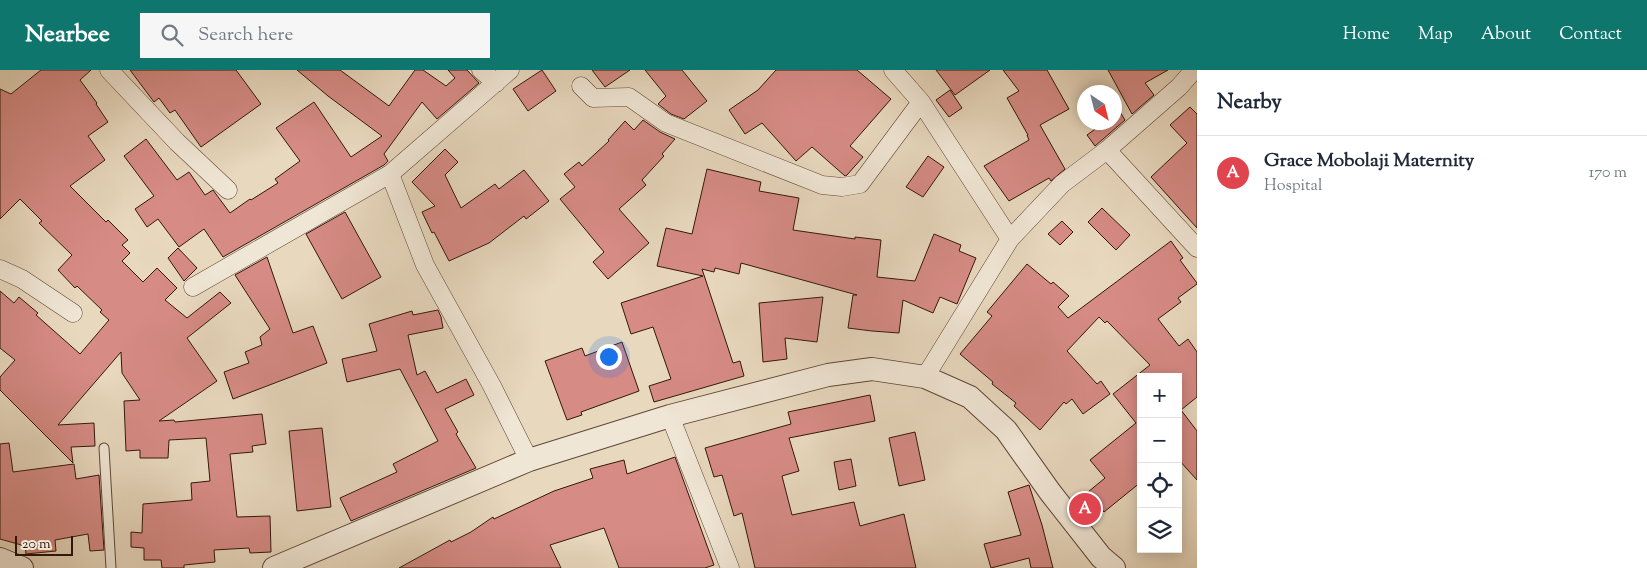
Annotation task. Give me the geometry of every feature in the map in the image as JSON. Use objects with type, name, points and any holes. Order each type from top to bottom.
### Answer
[{"type":"street","points":[[109,70],[177,142],[228,190]]},
{"type":"street","points":[[481,70],[496,83]]},
{"type":"street","points":[[193,287],[390,174],[510,70]]},
{"type":"street","points":[[893,70],[921,102],[1010,239]]},
{"type":"street","points":[[925,377],[1010,239],[1062,184],[1107,150],[1179,88],[1194,70]]},
{"type":"street","points":[[581,86],[593,98],[629,97],[666,123],[822,185],[842,186],[860,184],[921,102]]},
{"type":"street","points":[[1107,150],[1197,248]]},
{"type":"street","points":[[390,174],[425,265],[492,386],[530,460]]},
{"type":"street","points":[[0,269],[22,278],[73,313]]},
{"type":"street","points":[[274,568],[530,460],[670,416],[828,375],[872,369],[925,377],[970,397],[1006,430],[1067,514],[1101,557],[1114,568]]},
{"type":"street","points":[[670,416],[730,568]]},
{"type":"street","points":[[0,559],[22,568]]},
{"type":"lane","points":[[104,448],[111,568]]},
{"type":"building","points":[[41,70],[91,70],[80,80],[108,122],[88,136],[105,160],[70,186],[106,222],[108,220],[128,240],[122,245],[130,253],[122,261],[143,282],[157,268],[177,288],[165,300],[187,318],[220,292],[231,303],[187,338],[217,381],[159,421],[174,420],[175,422],[262,414],[266,444],[252,446],[253,452],[230,454],[237,517],[270,516],[271,552],[250,553],[249,548],[214,550],[215,562],[184,565],[184,568],[162,568],[161,560],[144,560],[144,548],[131,547],[131,532],[142,533],[143,504],[192,500],[191,483],[210,481],[206,438],[169,440],[168,458],[140,458],[140,450],[126,451],[124,401],[140,400],[122,373],[121,352],[58,425],[94,423],[95,446],[71,447],[73,463],[0,390],[0,377],[15,360],[0,348],[0,291],[14,303],[19,297],[38,313],[36,315],[80,354],[109,320],[100,312],[102,310],[77,286],[75,288],[58,270],[72,255],[39,223],[42,221],[20,199],[0,219],[0,89],[11,94]]},
{"type":"building","points":[[130,70],[236,70],[261,104],[201,147],[175,110],[170,113],[159,98],[154,102]]},
{"type":"building","points":[[297,70],[340,70],[389,106],[415,70],[423,70],[446,86],[455,78],[448,70],[467,70],[479,83],[437,119],[422,102],[384,154],[388,161],[384,165],[223,257],[204,229],[179,247],[158,219],[147,227],[135,209],[154,196],[124,156],[146,139],[177,180],[189,172],[205,195],[213,190],[230,213],[278,183],[275,179],[300,161],[276,128],[314,102],[351,157],[382,136],[328,96]]},
{"type":"building","points":[[542,70],[556,91],[528,111],[513,89]]},
{"type":"building","points":[[592,70],[630,70],[605,87]]},
{"type":"building","points":[[645,70],[682,70],[707,101],[684,119],[671,114],[658,104],[666,96]]},
{"type":"building","points":[[776,70],[857,70],[891,99],[850,146],[863,157],[847,175],[845,176],[812,147],[796,161],[762,123],[745,134],[729,110],[758,90]]},
{"type":"building","points":[[936,70],[990,70],[955,95]]},
{"type":"building","points":[[1003,70],[1047,70],[1069,109],[1040,125],[1065,169],[1051,181],[1049,178],[1009,201],[984,166],[1029,140],[1007,98],[1019,91]]},
{"type":"building","points":[[1108,70],[1168,70],[1145,83],[1154,95],[1132,114],[1122,96],[1122,85],[1116,85]]},
{"type":"building","points":[[950,90],[962,108],[949,117],[936,100]]},
{"type":"building","points":[[1190,107],[1197,114],[1197,228],[1151,177],[1187,143],[1170,125]]},
{"type":"building","points":[[643,120],[660,132],[675,139],[662,154],[664,156],[642,180],[646,185],[619,209],[649,243],[608,279],[593,262],[604,252],[560,199],[575,187],[564,174],[579,162],[582,166],[609,141],[625,121],[634,130]]},
{"type":"building","points":[[1094,130],[1113,130],[1095,146],[1087,135]]},
{"type":"building","points":[[445,149],[458,162],[445,175],[461,208],[495,184],[499,189],[524,170],[549,201],[526,219],[524,216],[489,243],[449,261],[422,212],[435,206],[412,182]]},
{"type":"building","points":[[928,156],[944,167],[923,197],[906,187]]},
{"type":"building","points":[[707,169],[761,182],[759,191],[799,198],[793,230],[855,239],[855,237],[881,240],[877,277],[915,281],[934,234],[961,245],[959,251],[976,258],[957,304],[940,297],[933,313],[903,300],[899,333],[848,328],[853,295],[857,295],[741,263],[739,274],[715,268],[714,272],[702,269],[733,363],[740,361],[744,376],[654,402],[649,386],[671,379],[653,327],[631,334],[621,303],[703,276],[657,266],[666,228],[692,234]]},
{"type":"building","points":[[1102,208],[1130,235],[1116,250],[1088,222]]},
{"type":"building","points":[[345,212],[381,277],[342,299],[306,234]]},
{"type":"building","points":[[1062,221],[1073,232],[1060,245],[1048,234]]},
{"type":"building","points":[[1171,241],[1183,258],[1180,260],[1197,284],[1178,298],[1181,302],[1158,319],[1179,346],[1188,339],[1197,352],[1197,397],[1182,409],[1182,373],[1140,373],[1150,365],[1107,321],[1105,323],[1099,317],[1067,351],[1097,384],[1101,381],[1110,394],[1083,414],[1072,399],[1066,404],[1064,402],[1040,430],[1014,406],[1016,403],[992,384],[993,382],[960,354],[992,316],[987,312],[1027,264],[1069,296],[1058,307],[1068,318]]},
{"type":"building","points":[[178,248],[197,268],[184,281],[168,258]]},
{"type":"building","points":[[267,257],[293,333],[313,326],[327,363],[233,399],[224,372],[249,363],[245,352],[262,345],[260,337],[270,329],[235,275]]},
{"type":"building","points":[[823,297],[817,342],[785,338],[787,359],[763,362],[759,303]]},
{"type":"building","points":[[438,310],[443,328],[408,335],[417,375],[425,371],[437,393],[466,379],[474,395],[445,409],[458,432],[456,434],[476,468],[351,521],[340,498],[397,472],[393,464],[438,441],[400,369],[347,382],[342,359],[377,351],[369,324],[412,311],[413,315]]},
{"type":"building","points":[[622,342],[639,391],[581,412],[582,415],[567,420],[545,361],[582,348],[585,356]]},
{"type":"building","points":[[1137,375],[1137,485],[1104,512],[1088,492],[1105,478],[1090,460],[1136,423],[1113,394]]},
{"type":"building","points":[[870,395],[875,421],[789,438],[799,471],[782,476],[792,515],[854,502],[860,526],[904,514],[916,568],[755,568],[742,513],[734,516],[722,475],[714,477],[705,448],[791,424],[788,412]]},
{"type":"building","points":[[1182,411],[1197,431],[1197,480],[1182,463]]},
{"type":"building","points":[[322,428],[331,507],[297,511],[289,431]]},
{"type":"building","points":[[915,432],[925,480],[899,486],[889,438]]},
{"type":"building","points":[[9,443],[13,472],[74,464],[76,479],[99,475],[104,550],[90,551],[88,534],[55,540],[56,551],[26,554],[25,546],[0,539],[0,444]]},
{"type":"building","points":[[675,457],[714,565],[705,568],[619,568],[604,528],[550,545],[561,568],[399,568],[450,540],[451,542],[471,532],[493,517],[494,519],[554,491],[593,478],[590,469],[624,460],[627,474]]},
{"type":"building","points":[[851,459],[856,486],[839,490],[834,462]]},
{"type":"building","points":[[1029,485],[1053,568],[1031,568],[1029,558],[991,568],[984,544],[1021,535],[1008,492]]},
{"type":"place","name":"Grace Mobolaji Maternity","points":[[1085,509]]}]
